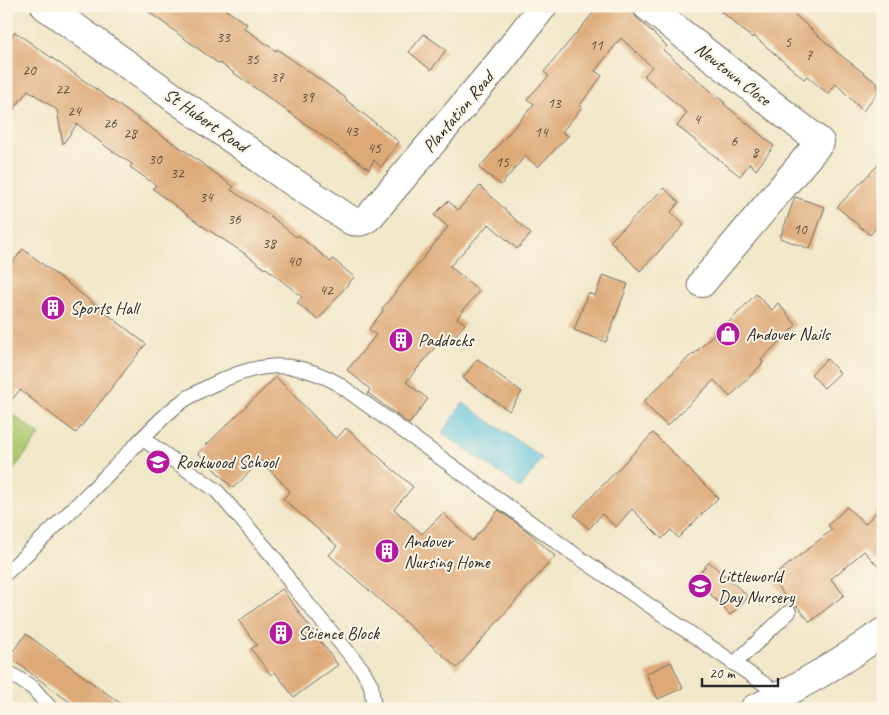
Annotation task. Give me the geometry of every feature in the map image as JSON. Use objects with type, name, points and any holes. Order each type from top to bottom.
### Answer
[{"type":"street","name":"St Hubert Road","points":[[45,6],[284,176],[352,221],[364,221],[370,216]]},
{"type":"street","name":"Plantation Road","points":[[370,216],[500,62],[543,6]]},
{"type":"street","name":"Newtown Close","points":[[647,6],[827,134],[702,283]]},
{"type":"street","points":[[754,709],[782,696],[846,658],[883,632]]},
{"type":"lane","points":[[6,573],[49,533],[175,407],[202,390],[235,374],[254,368],[290,366],[318,373],[337,384],[574,554],[782,696]]},
{"type":"lane","points":[[143,439],[216,490],[276,560],[292,585],[362,669],[370,685],[374,709]]},
{"type":"lane","points":[[734,664],[788,612]]},
{"type":"lane","points":[[6,671],[33,688],[52,709]]},
{"type":"green space","points":[[6,410],[40,435],[6,479]]},
{"type":"water","points":[[463,403],[542,458],[521,488],[442,433]]},
{"type":"building","points":[[141,6],[220,6],[247,24],[244,28],[346,98],[346,100],[399,142],[381,167],[374,160],[369,169],[219,64]]},
{"type":"building","points":[[599,6],[632,6],[637,18],[667,46],[663,50],[774,146],[756,170],[750,163],[740,176],[677,126],[687,113],[644,76],[652,67],[621,38],[595,71],[602,76],[580,105],[582,107],[562,132],[568,136],[538,167],[525,156],[501,185],[479,168],[534,104],[527,99],[549,76],[544,72]]},
{"type":"building","points":[[715,6],[785,6],[838,53],[878,84],[878,92],[863,111],[836,84],[828,94],[807,76],[804,79],[754,36],[752,38]]},
{"type":"building","points":[[15,32],[181,148],[234,187],[231,190],[268,214],[296,237],[298,235],[331,262],[333,259],[354,277],[318,320],[297,303],[302,297],[266,268],[201,225],[153,189],[156,185],[130,167],[132,164],[77,124],[63,144],[57,110],[28,90],[6,120],[6,44]]},
{"type":"building","points":[[424,34],[446,50],[431,70],[409,52]]},
{"type":"building","points":[[883,160],[883,220],[870,235],[837,207]]},
{"type":"building","points":[[480,186],[531,234],[517,249],[489,224],[450,266],[479,291],[457,318],[465,324],[449,343],[443,338],[406,382],[428,399],[409,424],[368,393],[370,389],[347,370],[376,335],[369,329],[383,311],[382,309],[448,227],[434,215],[448,201],[458,210]]},
{"type":"building","points":[[664,188],[679,202],[671,212],[684,225],[640,271],[610,241]]},
{"type":"building","points":[[795,197],[825,207],[810,249],[780,238]]},
{"type":"building","name":"Sports Hall","points":[[23,249],[146,344],[76,433],[20,390],[6,406],[6,271]]},
{"type":"building","points":[[603,275],[628,284],[606,342],[574,330],[588,293],[595,296]]},
{"type":"building","points":[[756,294],[772,310],[778,303],[796,325],[761,360],[763,363],[730,397],[714,380],[667,426],[643,402],[726,322],[728,323]]},
{"type":"building","points":[[477,359],[522,392],[509,411],[463,378]]},
{"type":"building","points":[[827,359],[840,373],[824,388],[811,374]]},
{"type":"building","name":"Andover Nursing Home","points":[[276,377],[336,439],[346,428],[413,487],[394,509],[422,534],[443,513],[472,541],[499,510],[527,531],[555,556],[457,668],[329,555],[337,546],[283,499],[290,491],[261,461],[233,488],[198,453]]},
{"type":"building","points":[[653,433],[718,498],[678,538],[671,530],[662,539],[632,509],[616,527],[602,514],[589,529],[574,515]]},
{"type":"building","points":[[883,505],[883,572],[864,551],[831,579],[844,595],[810,622],[797,606],[791,604],[771,578],[832,530],[828,525],[847,507],[865,524]]},
{"type":"building","points":[[709,562],[749,597],[730,615],[695,578]]},
{"type":"building","name":"Science Block","points":[[282,589],[338,665],[294,697],[275,672],[271,675],[251,649],[257,645],[239,621]]},
{"type":"building","points":[[26,634],[128,709],[79,709],[9,657]]},
{"type":"building","points":[[671,662],[683,688],[658,699],[646,674]]},
{"type":"place","name":"Sports Hall","points":[[53,308]]},
{"type":"place","name":"Andover Nails","points":[[728,334]]},
{"type":"place","name":"Paddocks","points":[[401,340]]},
{"type":"place","name":"Rookwood School","points":[[158,462]]},
{"type":"place","name":"Andover Nursing Home","points":[[387,551]]},
{"type":"place","name":"Littleworld Day Nursery","points":[[700,586]]},
{"type":"place","name":"Science Block","points":[[281,633]]}]
